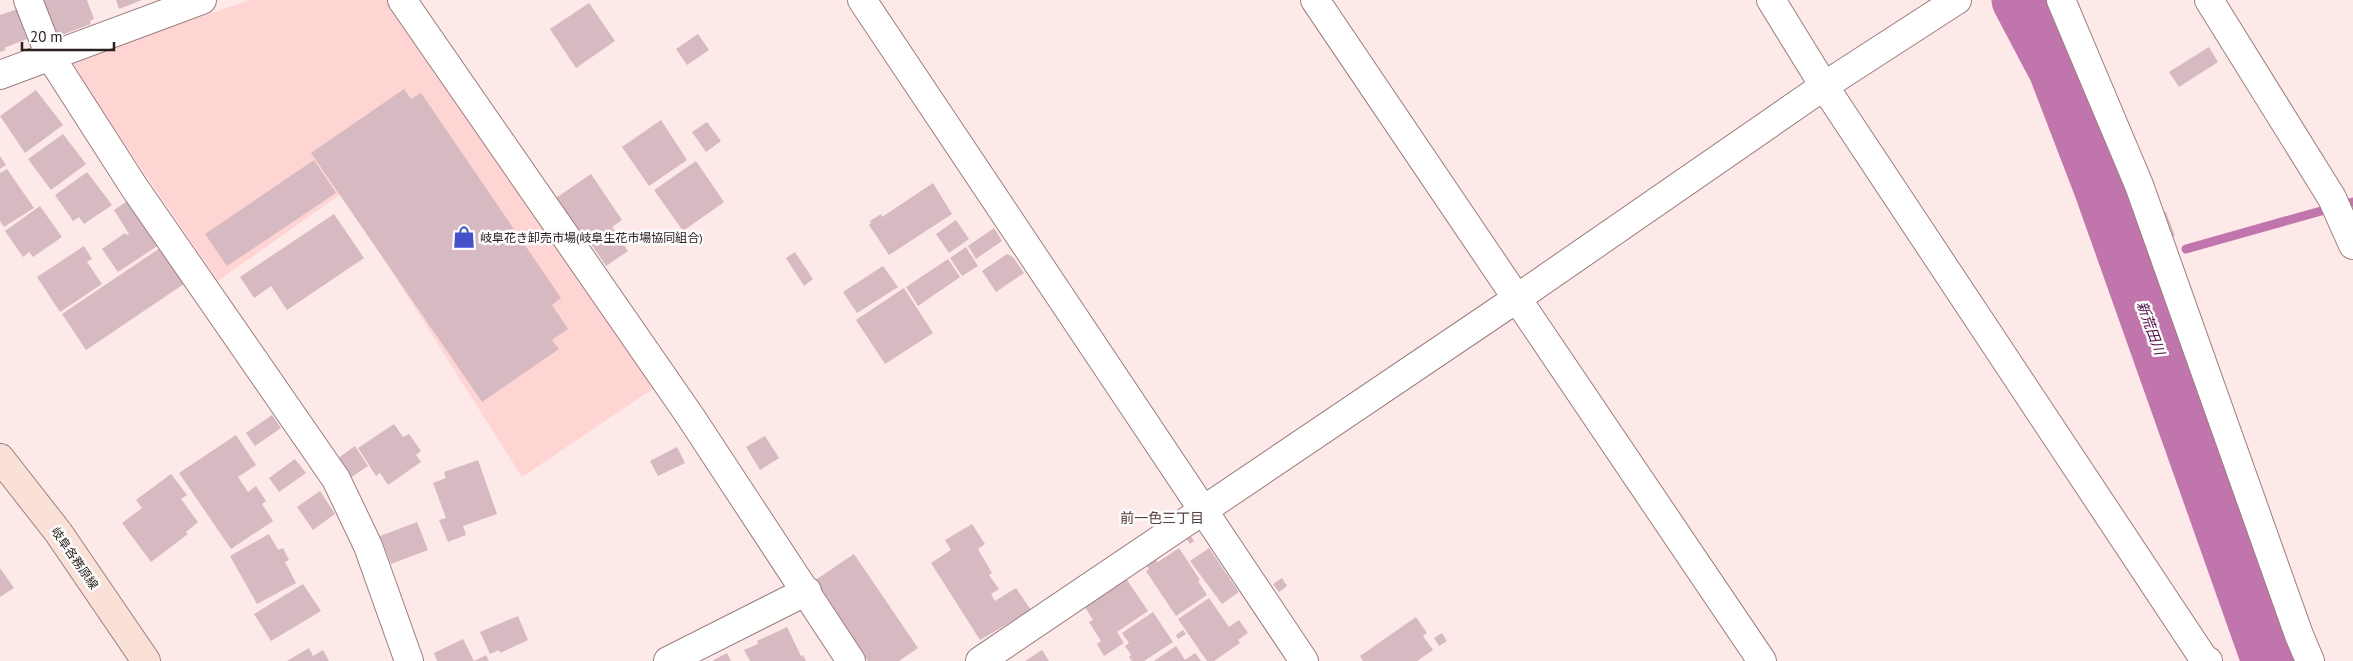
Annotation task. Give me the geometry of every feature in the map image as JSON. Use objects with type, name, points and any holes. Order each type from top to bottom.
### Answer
[{"type":"main road","name":"岐阜各務原線","points":[[0,458],[58,532],[146,661]]},
{"type":"street","points":[[28,0],[50,56],[134,187],[336,479],[368,546],[409,661]]},
{"type":"street","points":[[0,75],[202,0]]},
{"type":"street","points":[[402,0],[685,408],[852,661]]},
{"type":"street","points":[[862,0],[1304,661]]},
{"type":"street","points":[[1315,0],[1762,661]]},
{"type":"street","points":[[1771,0],[1824,86],[2204,659],[2208,661]]},
{"type":"street","points":[[980,661],[1516,299],[1824,86],[1957,0]]},
{"type":"street","points":[[2061,0],[2139,184],[2298,635],[2310,661]]},
{"type":"street","points":[[2209,0],[2332,198],[2353,245]]},
{"type":"street","points":[[668,661],[806,592]]},
{"type":"shaded area","name":"岐阜花き卸売市場(岐阜生花市場協同組合)","points":[[250,0],[392,0],[660,384],[522,477],[342,193],[218,281],[69,62]]},
{"type":"building","points":[[43,0],[87,0],[94,19],[90,21],[91,24],[56,37]]},
{"type":"building","points":[[116,0],[142,0],[119,9]]},
{"type":"building","points":[[589,3],[615,41],[576,68],[550,29]]},
{"type":"building","points":[[18,9],[25,22],[21,23],[27,39],[4,48],[6,50],[0,52],[0,15]]},
{"type":"building","points":[[698,34],[709,50],[687,65],[676,49]]},
{"type":"building","points":[[2209,47],[2218,62],[2179,87],[2169,72]]},
{"type":"building","points":[[404,89],[411,99],[421,93],[561,298],[552,305],[568,329],[552,340],[559,349],[482,402],[311,153]]},
{"type":"building","points":[[36,90],[63,125],[25,153],[0,116]]},
{"type":"building","points":[[661,120],[687,160],[649,186],[622,147]]},
{"type":"building","points":[[707,122],[721,141],[706,152],[692,132]]},
{"type":"building","points":[[63,134],[86,164],[51,190],[28,159]]},
{"type":"building","points":[[0,156],[6,165],[0,169]]},
{"type":"building","points":[[314,160],[336,193],[227,266],[205,234]]},
{"type":"building","points":[[696,161],[724,202],[683,231],[654,190]]},
{"type":"building","points":[[7,169],[34,208],[4,227],[0,221],[0,173]]},
{"type":"building","points":[[87,172],[112,205],[84,224],[79,217],[73,221],[55,195]]},
{"type":"building","points":[[591,174],[622,220],[612,227],[628,251],[606,266],[589,241],[586,243],[556,198]]},
{"type":"building","points":[[933,183],[952,214],[889,255],[869,225],[870,221],[881,214],[882,217]]},
{"type":"building","points":[[130,199],[162,243],[118,272],[102,249],[125,233],[129,234],[114,210]]},
{"type":"building","points":[[40,206],[62,237],[33,257],[29,252],[23,257],[5,231]]},
{"type":"building","points":[[2166,212],[2175,236],[2165,240],[2156,216]]},
{"type":"building","points":[[334,214],[364,258],[287,310],[271,286],[254,298],[240,277]]},
{"type":"building","points":[[956,220],[969,239],[949,253],[936,234]]},
{"type":"building","points":[[994,228],[1002,241],[976,259],[968,246]]},
{"type":"building","points":[[84,246],[92,259],[87,262],[102,284],[60,312],[37,277]]},
{"type":"building","points":[[966,247],[978,266],[962,276],[950,258]]},
{"type":"building","points":[[160,248],[184,284],[86,350],[62,314]]},
{"type":"building","points":[[795,252],[813,279],[804,286],[786,258]]},
{"type":"building","points":[[1007,254],[1013,257],[1024,273],[996,292],[982,271]]},
{"type":"building","points":[[948,259],[960,277],[918,306],[906,287]]},
{"type":"building","points":[[883,266],[898,287],[857,313],[843,292]]},
{"type":"building","points":[[904,288],[933,333],[885,364],[856,320]]},
{"type":"building","points":[[272,415],[281,428],[255,446],[246,433]]},
{"type":"building","points":[[394,424],[403,437],[409,434],[421,451],[416,455],[421,462],[388,485],[380,473],[376,476],[358,448]]},
{"type":"building","points":[[236,435],[256,465],[238,477],[248,492],[256,486],[266,501],[262,504],[273,521],[231,549],[179,473]]},
{"type":"building","points":[[765,436],[779,458],[760,470],[746,447]]},
{"type":"building","points":[[355,446],[368,466],[350,478],[337,459]]},
{"type":"building","points":[[677,447],[685,463],[658,476],[650,461]]},
{"type":"building","points":[[295,459],[306,473],[279,492],[269,478]]},
{"type":"building","points":[[478,460],[497,514],[463,526],[466,535],[448,542],[439,520],[446,518],[433,483],[446,478],[444,472]]},
{"type":"building","points":[[171,474],[187,495],[181,499],[198,522],[186,532],[188,534],[151,562],[122,523],[142,508],[136,500]]},
{"type":"building","points":[[320,491],[335,514],[313,530],[297,507]]},
{"type":"building","points":[[417,522],[428,550],[391,564],[380,536]]},
{"type":"building","points":[[972,524],[985,544],[978,549],[992,573],[989,575],[999,589],[991,594],[995,601],[1016,588],[1031,610],[980,640],[931,563],[951,550],[945,540]]},
{"type":"building","points":[[1188,532],[1194,541],[1190,544],[1184,535]]},
{"type":"building","points":[[269,534],[278,550],[283,548],[289,560],[285,562],[296,583],[257,604],[230,556]]},
{"type":"building","points":[[1179,548],[1200,580],[1198,581],[1207,595],[1176,616],[1146,571],[1149,569],[1146,565],[1155,559],[1158,562]]},
{"type":"building","points":[[1209,548],[1239,592],[1222,604],[1190,561]]},
{"type":"building","points":[[854,554],[918,648],[899,661],[868,661],[814,581]]},
{"type":"building","points":[[0,568],[14,588],[0,597]]},
{"type":"building","points":[[1125,577],[1148,611],[1117,632],[1124,643],[1104,656],[1097,644],[1101,641],[1089,622],[1093,620],[1083,604]]},
{"type":"building","points":[[1282,578],[1287,586],[1279,592],[1273,584]]},
{"type":"building","points":[[303,584],[321,611],[271,641],[254,614]]},
{"type":"building","points":[[1209,598],[1229,627],[1239,620],[1248,633],[1238,640],[1240,643],[1214,661],[1207,661],[1178,619]]},
{"type":"building","points":[[1153,612],[1173,642],[1144,661],[1132,661],[1129,657],[1131,655],[1125,646],[1129,643],[1122,633]]},
{"type":"building","points":[[518,616],[528,640],[500,653],[499,650],[490,654],[480,632]]},
{"type":"building","points":[[1416,617],[1427,633],[1423,636],[1433,650],[1417,661],[1363,661],[1360,656]]},
{"type":"building","points":[[787,627],[801,656],[803,655],[806,661],[750,661],[744,650],[758,644],[757,641]]},
{"type":"building","points":[[1183,630],[1186,634],[1178,639],[1176,635]]},
{"type":"building","points":[[1442,633],[1447,641],[1439,646],[1434,638]]},
{"type":"building","points":[[463,639],[474,661],[437,661],[434,653]]},
{"type":"building","points":[[1176,646],[1185,660],[1195,653],[1201,661],[1154,661]]},
{"type":"building","points":[[309,648],[313,656],[323,650],[329,661],[287,661]]},
{"type":"building","points":[[1042,650],[1049,661],[1025,661]]},
{"type":"building","points":[[727,653],[731,661],[712,661]]},
{"type":"building","points":[[486,655],[489,661],[474,661]]},
{"type":"waterway","name":"新荒田川","points":[[2019,0],[2056,70],[2102,190],[2269,661]]},
{"type":"waterway","points":[[2186,249],[2353,202]]},
{"type":"place","name":"岐阜花き卸売市場(岐阜生花市場協同組合)","points":[[464,237]]},
{"type":"district","name":"前一色三丁目","points":[[1162,518]]}]
